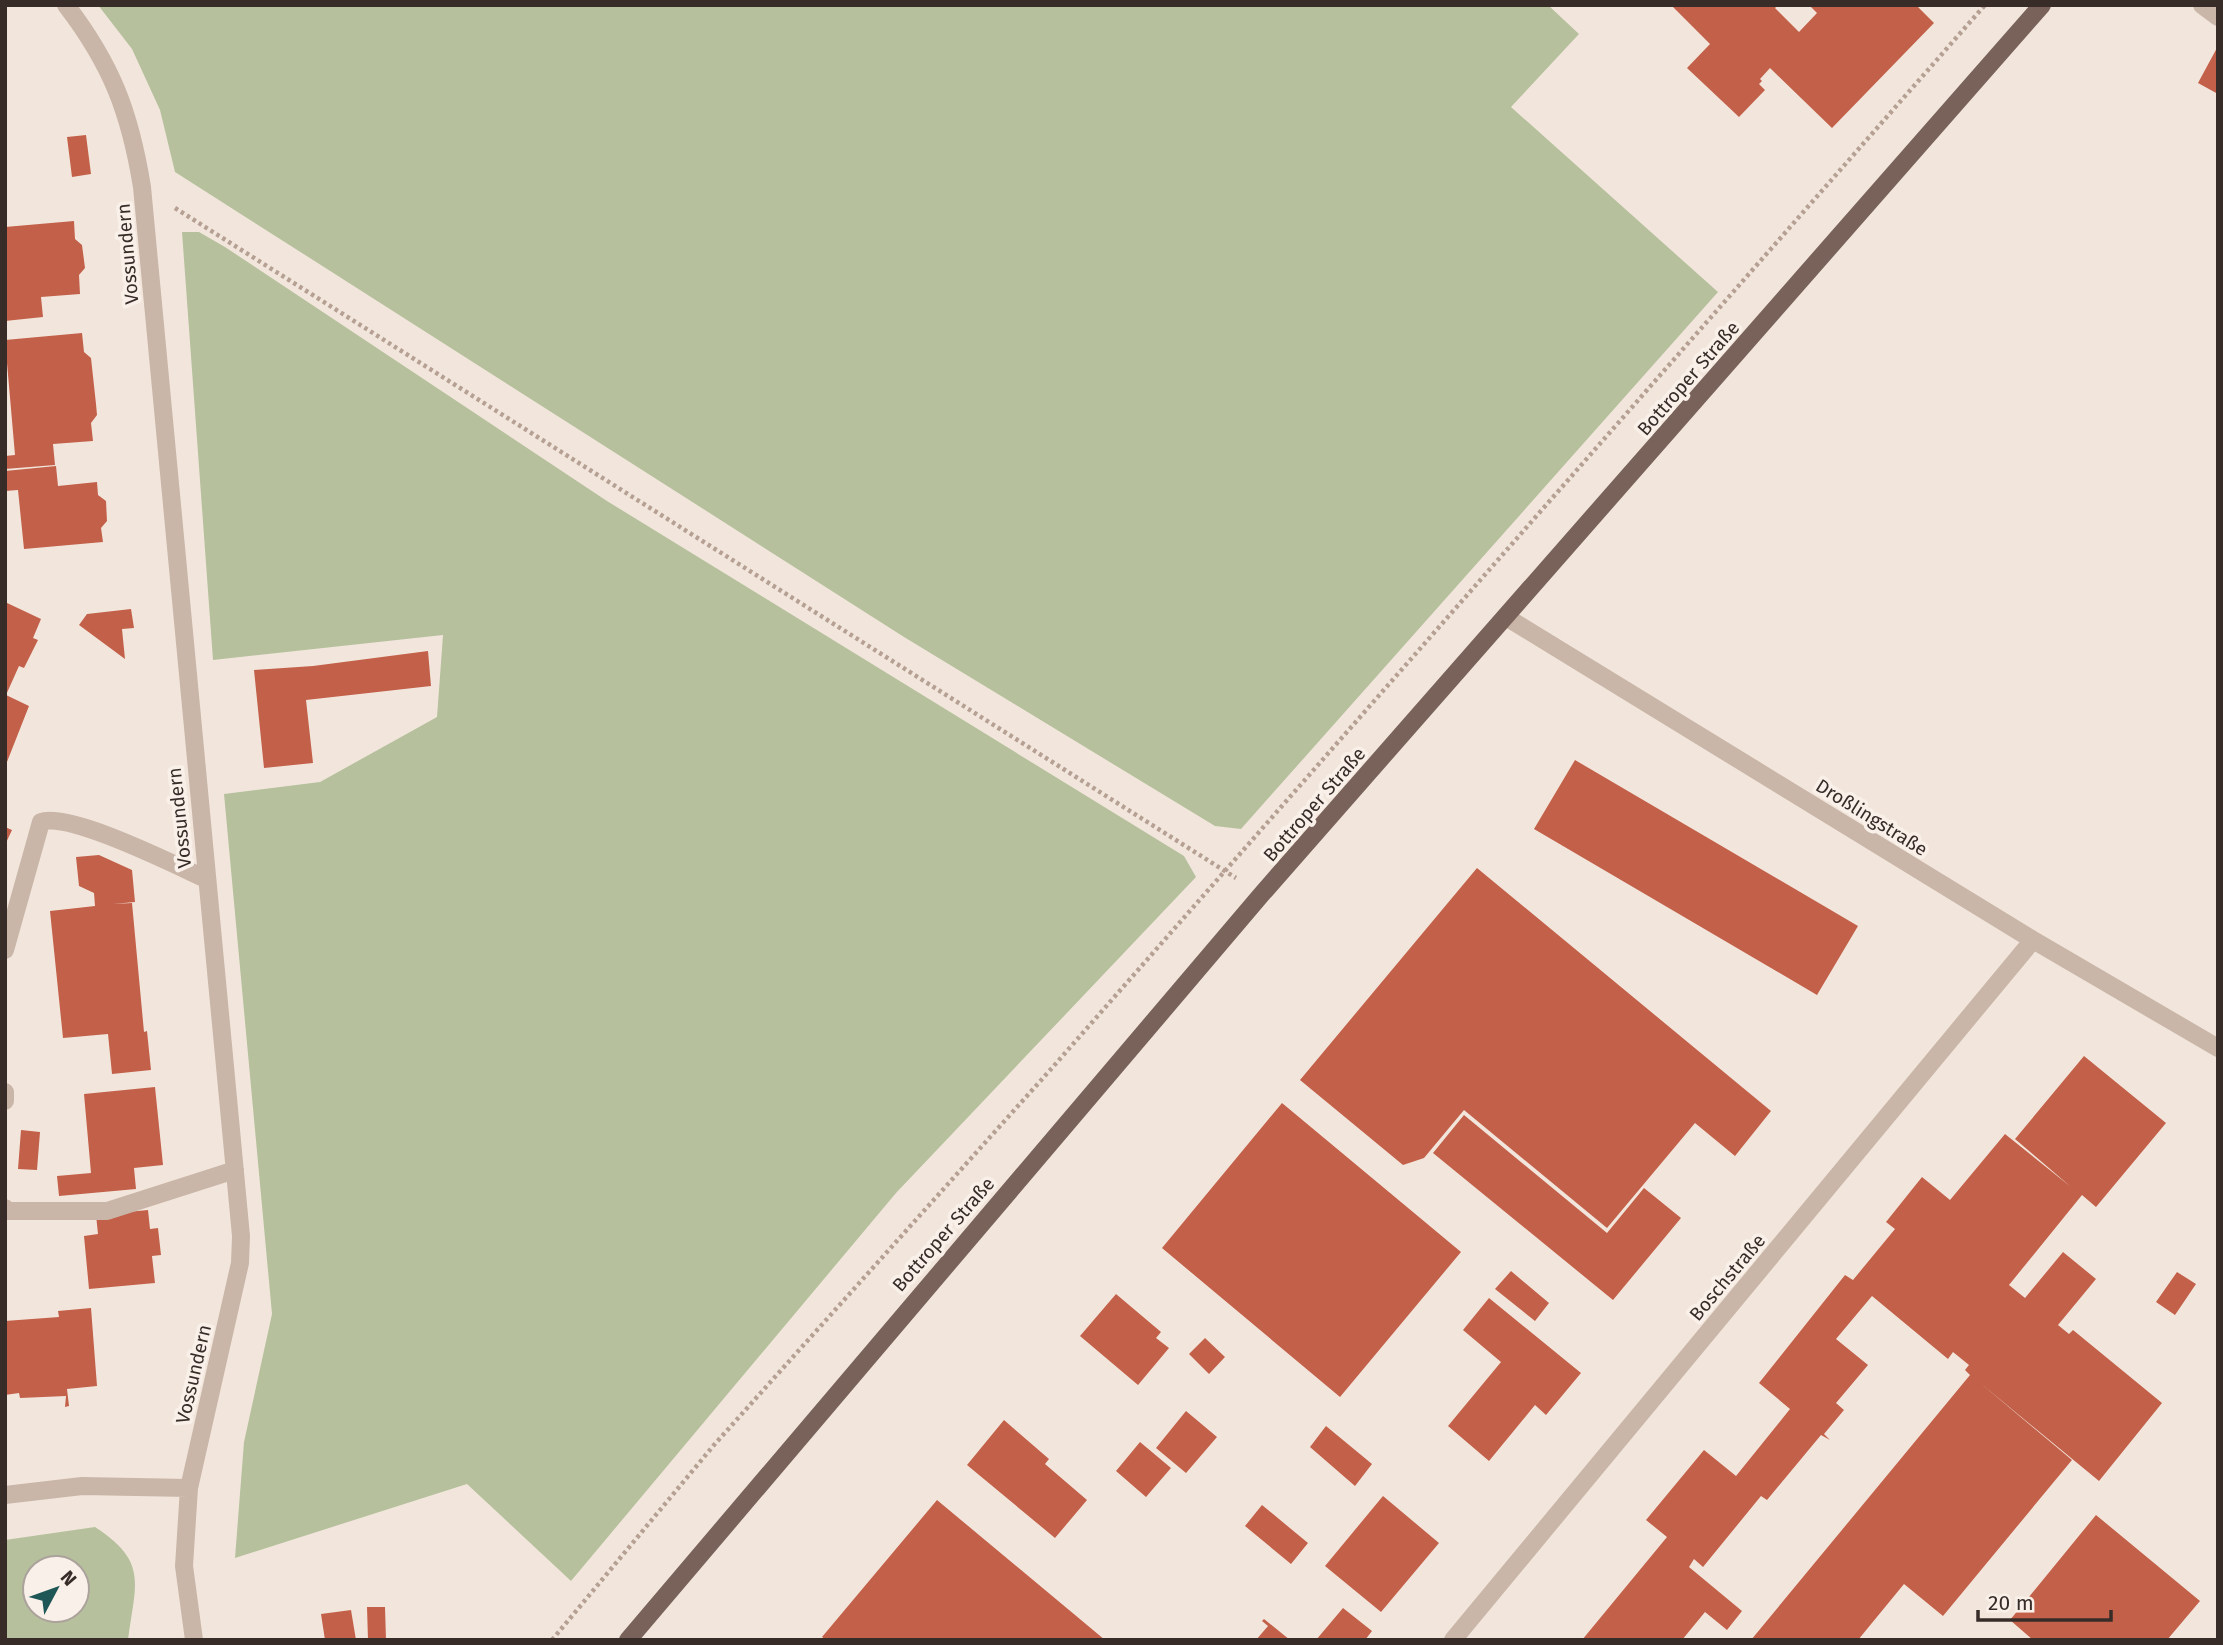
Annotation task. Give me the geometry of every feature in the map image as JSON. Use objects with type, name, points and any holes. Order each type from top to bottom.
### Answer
[{"type":"main road","name":"Bottroper Straße","points":[[628,1640],[1261,895],[2042,5]]},
{"type":"street","name":"Vossundern","points":[[66,5],[108,68],[133,131],[142,187],[235,1170],[240,1264],[189,1488],[184,1566],[194,1640]]},
{"type":"street","points":[[2202,5],[2218,17]]},
{"type":"street","name":"Droßlingstraße","points":[[1506,617],[2033,940],[2218,1048]]},
{"type":"street","points":[[5,950],[41,822],[51,819],[92,830],[206,879]]},
{"type":"street","name":"Boschstraße","points":[[1453,1640],[2033,940]]},
{"type":"street","points":[[5,1092],[5,1101]]},
{"type":"street","points":[[5,1208],[7,1211],[107,1211],[235,1170]]},
{"type":"street","points":[[5,1494],[82,1486],[189,1488]]},
{"type":"path","points":[[552,1640],[714,1445],[1225,870],[1984,5]]},
{"type":"path","points":[[142,187],[1261,895]]},
{"type":"green space","points":[[98,5],[1548,5],[1579,34],[1511,107],[1718,292],[1241,829],[1215,826],[904,637],[175,172],[160,110],[132,49]]},
{"type":"green space","points":[[182,232],[199,232],[225,247],[607,501],[1184,856],[1196,877],[896,1193],[571,1581],[467,1484],[235,1558],[244,1442],[272,1314],[224,794],[320,782],[437,717],[443,635],[213,660]]},
{"type":"green space","points":[[95,1527],[124,1552],[131,1563],[135,1589],[128,1640],[5,1640],[5,1540]]},
{"type":"building","points":[[1671,5],[1778,5],[1775,8],[1799,32],[1817,13],[1809,5],[1916,5],[1934,23],[1832,128],[1770,68],[1760,79],[1762,81],[1759,84],[1765,90],[1739,117],[1687,68],[1710,44]]},
{"type":"building","points":[[2218,46],[2218,94],[2198,83]]},
{"type":"building","points":[[86,135],[91,174],[72,177],[67,137]]},
{"type":"building","points":[[74,221],[75,239],[82,245],[85,268],[79,275],[80,294],[41,297],[43,317],[5,321],[5,227]]},
{"type":"building","points":[[82,333],[84,352],[91,358],[96,404],[97,415],[91,423],[93,441],[53,444],[55,465],[5,469],[5,456],[15,455],[5,340]]},
{"type":"building","points":[[56,466],[58,486],[97,482],[98,495],[106,501],[107,521],[101,528],[103,542],[24,549],[18,490],[5,491],[5,471]]},
{"type":"building","points":[[5,602],[41,619],[33,638],[38,640],[24,668],[19,666],[6,695],[29,706],[5,767]]},
{"type":"building","points":[[131,609],[134,628],[122,629],[125,659],[79,625],[87,614]]},
{"type":"building","points":[[428,651],[431,686],[306,700],[313,763],[264,768],[254,670],[313,666]]},
{"type":"building","points":[[1575,760],[1858,926],[1817,995],[1534,829]]},
{"type":"building","points":[[5,827],[12,830],[5,845]]},
{"type":"building","points":[[99,855],[132,870],[135,902],[113,904],[132,903],[144,1032],[147,1031],[151,1070],[112,1074],[108,1034],[63,1038],[50,911],[95,906],[94,893],[79,886],[76,857]]},
{"type":"building","points":[[1477,868],[1771,1111],[1735,1156],[1695,1123],[1607,1228],[1464,1110],[1424,1158],[1403,1165],[1300,1080]]},
{"type":"building","points":[[2084,1056],[2166,1123],[2096,1207],[2082,1195],[2009,1285],[2025,1298],[2063,1252],[2096,1279],[2058,1325],[2069,1334],[2073,1330],[2162,1403],[2099,1481],[1979,1382],[2072,1460],[1943,1616],[1904,1584],[1858,1640],[1751,1640],[1970,1375],[1965,1370],[1969,1365],[1953,1352],[1948,1359],[1872,1296],[1836,1339],[1868,1365],[1836,1403],[1844,1410],[1824,1434],[1830,1440],[1821,1435],[1767,1500],[1761,1496],[1703,1567],[1694,1559],[1689,1567],[1742,1611],[1727,1630],[1705,1612],[1682,1640],[1582,1640],[1667,1537],[1646,1520],[1704,1450],[1736,1476],[1790,1409],[1759,1383],[1845,1275],[1853,1280],[1895,1229],[1886,1222],[1922,1177],[1950,1200],[2005,1134],[2071,1187],[2015,1139]]},
{"type":"building","points":[[155,1087],[163,1165],[134,1168],[136,1189],[59,1196],[57,1176],[91,1173],[84,1094]]},
{"type":"building","points":[[1282,1103],[1461,1252],[1340,1397],[1162,1248]]},
{"type":"building","points":[[1464,1115],[1607,1233],[1644,1188],[1681,1218],[1613,1300],[1433,1153]]},
{"type":"building","points":[[21,1130],[40,1132],[37,1170],[18,1169]]},
{"type":"building","points":[[148,1210],[150,1229],[158,1228],[161,1255],[152,1256],[155,1283],[89,1289],[84,1236],[98,1234],[96,1215]]},
{"type":"building","points":[[1511,1271],[1549,1303],[1535,1321],[1495,1289]]},
{"type":"building","points":[[2177,1272],[2196,1284],[2175,1315],[2156,1302]]},
{"type":"building","points":[[1116,1294],[1161,1332],[1156,1338],[1169,1348],[1138,1385],[1080,1336]]},
{"type":"building","points":[[1489,1298],[1581,1373],[1546,1415],[1535,1405],[1489,1461],[1448,1426],[1501,1362],[1463,1330]]},
{"type":"building","points":[[91,1308],[97,1386],[67,1389],[69,1406],[65,1407],[66,1396],[20,1398],[19,1393],[5,1395],[5,1321],[59,1317],[58,1311]]},
{"type":"building","points":[[1205,1338],[1225,1357],[1209,1374],[1189,1354]]},
{"type":"building","points":[[1186,1411],[1217,1437],[1186,1473],[1156,1448]]},
{"type":"building","points":[[1004,1420],[1049,1459],[1045,1464],[1087,1500],[1055,1538],[967,1465]]},
{"type":"building","points":[[1326,1426],[1372,1464],[1355,1486],[1310,1447]]},
{"type":"building","points":[[1140,1442],[1171,1468],[1146,1497],[1116,1471]]},
{"type":"building","points":[[1383,1496],[1439,1543],[1381,1612],[1325,1566]]},
{"type":"building","points":[[937,1500],[1105,1640],[826,1640],[822,1637]]},
{"type":"building","points":[[1262,1505],[1308,1543],[1291,1564],[1245,1526]]},
{"type":"building","points":[[2096,1515],[2200,1601],[2167,1640],[2033,1640],[2010,1620]]},
{"type":"building","points":[[367,1607],[385,1607],[386,1640],[368,1640]]},
{"type":"building","points":[[1343,1608],[1372,1631],[1365,1640],[1316,1640]]},
{"type":"building","points":[[351,1610],[356,1640],[325,1640],[321,1614]]},
{"type":"building","points":[[1264,1619],[1290,1640],[1256,1640],[1268,1626],[1262,1621]]}]
